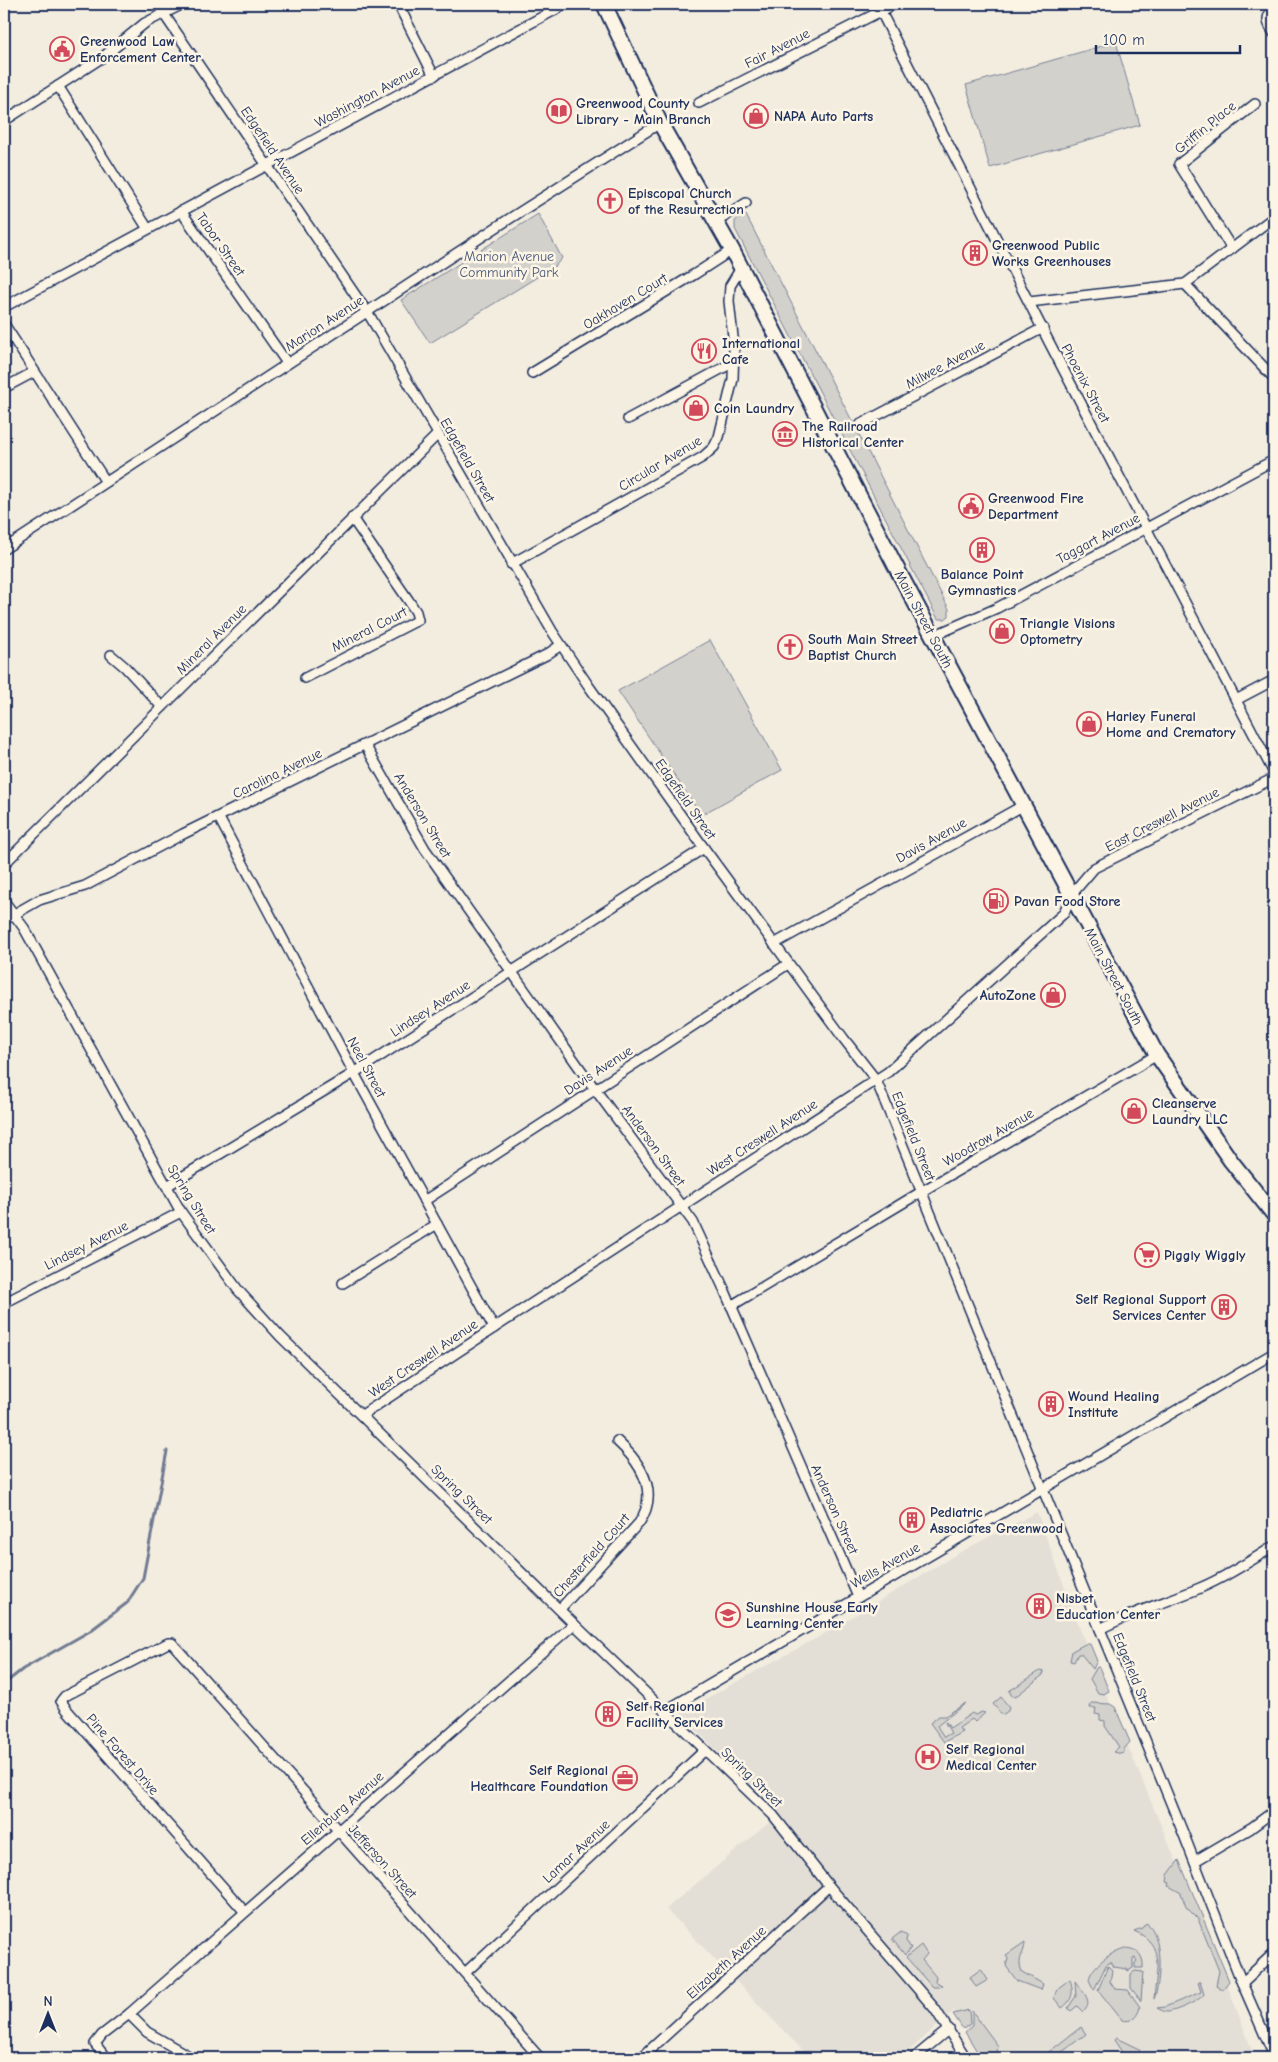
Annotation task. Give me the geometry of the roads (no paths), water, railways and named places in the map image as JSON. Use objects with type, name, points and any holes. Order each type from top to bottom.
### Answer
[{"type":"main road","name":"Main Street South","points":[[604,4],[660,123],[732,250],[933,636],[1156,1055],[1231,1161],[1274,1215]]},
{"type":"street","name":"Edgefield Avenue","points":[[157,4],[367,312]]},
{"type":"street","points":[[4,121],[103,57],[145,23],[183,4]]},
{"type":"street","points":[[398,4],[434,76]]},
{"type":"street","name":"Washington Avenue","points":[[181,211],[566,4]]},
{"type":"street","name":"Fair Avenue","points":[[699,103],[879,7],[895,4]]},
{"type":"street","name":"Phoenix Street","points":[[879,7],[1029,302],[1274,773]]},
{"type":"street","points":[[1274,8],[1267,18],[1274,33]]},
{"type":"street","points":[[4,307],[148,229],[58,86]]},
{"type":"street","name":"Griffin Place","points":[[1232,249],[1179,164],[1255,104]]},
{"type":"street","name":"Marion Avenue","points":[[4,549],[287,363],[660,123]]},
{"type":"street","points":[[716,222],[746,203]]},
{"type":"street","name":"Tabor Street","points":[[148,229],[181,211],[287,363]]},
{"type":"street","points":[[1029,302],[1185,284],[1274,217]]},
{"type":"street","name":"Oakhaven Court","points":[[532,373],[732,250]]},
{"type":"street","name":"Circular Avenue","points":[[511,564],[708,454],[719,437],[733,379],[734,362],[729,301],[730,286],[741,268]]},
{"type":"street","points":[[1185,284],[1274,378]]},
{"type":"street","name":"Edgefield Street","points":[[367,312],[511,564],[561,645],[704,848],[788,964],[876,1080],[1195,1862],[1242,1983],[1274,2056]]},
{"type":"street","points":[[4,324],[106,482]]},
{"type":"street","name":"Milwee Avenue","points":[[861,424],[1043,328]]},
{"type":"street","points":[[628,419],[734,362]]},
{"type":"street","points":[[4,388],[34,372]]},
{"type":"street","name":"Mineral Avenue","points":[[4,864],[438,434]]},
{"type":"street","name":"Taggart Avenue","points":[[933,636],[996,608],[1274,460]]},
{"type":"street","name":"Mineral Court","points":[[305,678],[418,620],[416,612],[409,601],[352,518]]},
{"type":"street","name":"Carolina Avenue","points":[[4,920],[39,900],[85,886],[183,834],[219,818],[546,655],[561,645]]},
{"type":"street","points":[[111,655],[125,666],[162,707]]},
{"type":"street","points":[[1236,700],[1274,680]]},
{"type":"street","name":"Anderson Street","points":[[365,745],[425,849],[682,1206],[698,1232],[858,1597]]},
{"type":"street","name":"East Creswell Avenue","points":[[1071,895],[1094,868],[1274,778]]},
{"type":"street","name":"Davis Avenue","points":[[774,944],[1024,805]]},
{"type":"street","name":"Neel Street","points":[[219,818],[354,1073],[494,1328]]},
{"type":"street","name":"Lindsey Avenue","points":[[167,1186],[354,1073],[704,848]]},
{"type":"street","name":"West Creswell Avenue","points":[[362,1415],[888,1072],[1064,912],[1071,895]]},
{"type":"street","name":"Spring Street","points":[[4,901],[24,928],[181,1212],[220,1267],[254,1309],[574,1624],[773,1815],[829,1886],[935,2009],[966,2058]]},
{"type":"street","name":"Davis Avenue","points":[[424,1201],[788,964]]},
{"type":"street","name":"Woodrow Avenue","points":[[731,1306],[1156,1055]]},
{"type":"street","name":"Lindsey Avenue","points":[[4,1303],[181,1212]]},
{"type":"street","points":[[343,1284],[437,1224]]},
{"type":"street","name":"Wells Avenue","points":[[665,1711],[1274,1353]]},
{"type":"street","name":"Chesterfield Court","points":[[560,1609],[639,1523],[647,1508],[648,1493],[643,1473],[635,1459],[617,1441]]},
{"type":"street","points":[[1100,1629],[1120,1619],[1202,1588],[1274,1546]]},
{"type":"street","name":"Ellenburg Avenue","points":[[106,2058],[95,2044],[96,2041],[574,1624]]},
{"type":"street","name":"Jefferson Street","points":[[164,1645],[172,1643],[177,1647],[540,2058]]},
{"type":"street","name":"Pine Forest Drive","points":[[164,1645],[65,1696],[61,1701],[86,1733],[244,1911]]},
{"type":"street","name":"Lamar Avenue","points":[[465,1973],[705,1750]]},
{"type":"street","points":[[1195,1862],[1251,1828],[1274,1811]]},
{"type":"street","name":"Elizabeth Avenue","points":[[641,2058],[829,1886]]},
{"type":"street","points":[[1242,1983],[1274,1953]]},
{"type":"street","points":[[129,2014],[146,2032],[192,2058]]},
{"type":"street","points":[[914,2058],[949,2029]]},
{"type":"waterway","points":[[4,1684],[23,1669],[90,1631],[127,1603],[143,1578],[167,1451]]},
{"type":"place","name":"Greenwood Law Enforcement Center","points":[[62,49]]},
{"type":"place","name":"Greenwood County Library - Main Branch","points":[[559,111]]},
{"type":"place","name":"NAPA Auto Parts","points":[[756,116]]},
{"type":"place","name":"Episcopal Church of the Resurrection","points":[[610,201]]},
{"type":"place","name":"Greenwood Public Works Greenhouses","points":[[975,253]]},
{"type":"place","name":"International Cafe","points":[[704,351]]},
{"type":"place","name":"Coin Laundry","points":[[696,408]]},
{"type":"place","name":"The Railroad Historical Center","points":[[785,434]]},
{"type":"place","name":"Greenwood Fire Department","points":[[971,506]]},
{"type":"place","name":"Balance Point Gymnastics","points":[[982,550]]},
{"type":"place","name":"Triangle Visions Optometry","points":[[1002,631]]},
{"type":"place","name":"South Main Street Baptist Church","points":[[790,647]]},
{"type":"place","name":"Harley Funeral Home and Crematory","points":[[1089,724]]},
{"type":"place","name":"Pavan Food Store","points":[[996,901]]},
{"type":"place","name":"AutoZone","points":[[1053,995]]},
{"type":"place","name":"Cleanserve Laundry LLC","points":[[1134,1111]]},
{"type":"place","name":"Piggly Wiggly","points":[[1147,1255]]},
{"type":"place","name":"Self Regional Support Services Center","points":[[1224,1307]]},
{"type":"place","name":"Wound Healing Institute","points":[[1051,1404]]},
{"type":"place","name":"Pediatric Associates Greenwood","points":[[912,1520]]},
{"type":"place","name":"Nisbet Education Center","points":[[1039,1606]]},
{"type":"place","name":"Sunshine House Early Learning Center","points":[[728,1615]]},
{"type":"place","name":"Self Regional Facility Services","points":[[608,1714]]},
{"type":"place","name":"Self Regional Medical Center","points":[[928,1757]]},
{"type":"place","name":"Self Regional Healthcare Foundation","points":[[625,1778]]},
{"type":"park label","name":"Marion Avenue Community Park","points":[[509,264]]}]
